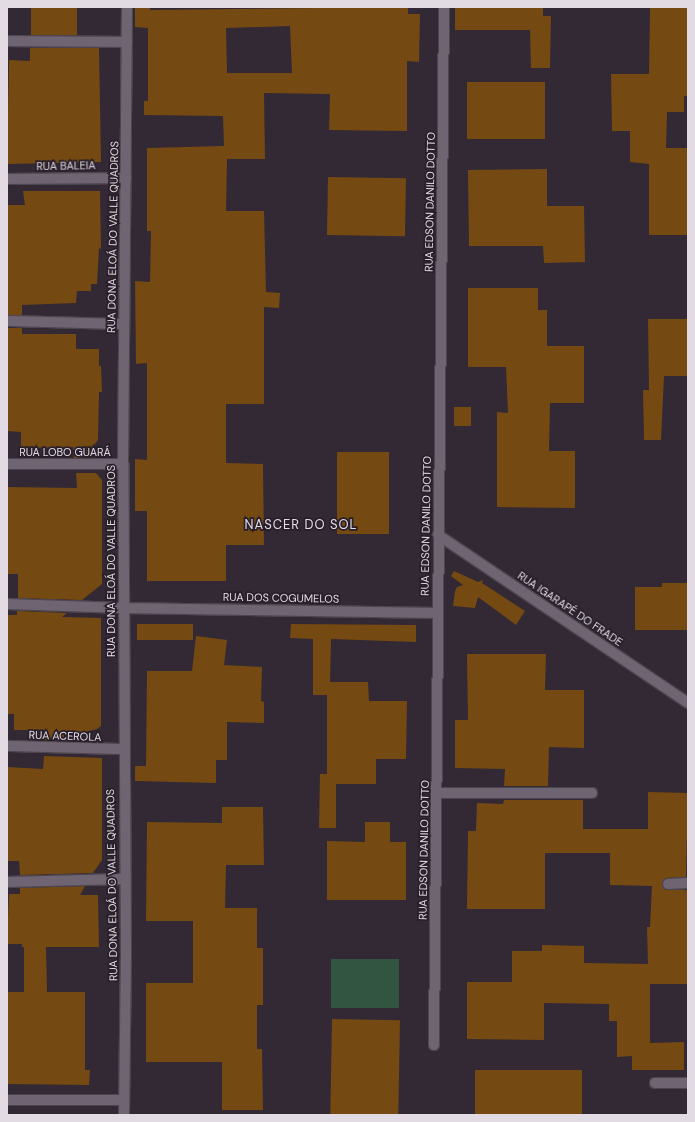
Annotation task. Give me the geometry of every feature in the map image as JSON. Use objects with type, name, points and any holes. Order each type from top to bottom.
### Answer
[{"type":"street","name":"RUA DONA ELOÁ DO VALLE QUADROS","points":[[124,1115],[123,464],[127,7]]},
{"type":"street","name":"RUA EDSON DANILO DOTTO","points":[[434,1045],[444,7]]},
{"type":"street","points":[[7,41],[127,42]]},
{"type":"street","name":"RUA BALEIA","points":[[7,180],[126,178]]},
{"type":"street","points":[[7,321],[124,324]]},
{"type":"street","name":"RUA LOBO GUARÁ","points":[[7,464],[123,464]]},
{"type":"street","name":"RUA IGARAPÉ DO FRADE","points":[[438,535],[688,703]]},
{"type":"street","name":"RUA DOS COGUMELOS","points":[[7,604],[123,608],[438,612]]},
{"type":"street","name":"RUA ACEROLA","points":[[7,746],[123,749]]},
{"type":"street","points":[[437,793],[592,793]]},
{"type":"street","points":[[7,882],[124,879]]},
{"type":"street","points":[[668,884],[688,883]]},
{"type":"street","points":[[655,1083],[688,1083]]},
{"type":"street","points":[[7,1100],[124,1100]]},
{"type":"green space","points":[[331,959],[399,959],[399,1008],[331,1008]]},
{"type":"building","points":[[31,7],[77,7],[77,35],[31,35]]},
{"type":"building","points":[[135,7],[150,7],[150,10],[408,7],[408,14],[420,14],[419,62],[407,61],[407,131],[329,130],[330,94],[264,93],[265,159],[227,159],[226,211],[264,211],[266,292],[280,293],[279,308],[264,307],[264,404],[226,404],[226,463],[263,464],[264,545],[226,545],[226,581],[147,581],[147,511],[135,511],[135,459],[147,460],[147,363],[136,364],[135,281],[150,282],[151,231],[147,231],[147,148],[224,146],[223,116],[144,115],[144,101],[148,101],[148,28],[135,27]],"holes":[[[290,26],[292,73],[227,73],[226,28]]]},
{"type":"building","points":[[455,7],[543,7],[543,16],[551,16],[550,68],[531,68],[530,30],[455,30]]},
{"type":"building","points":[[650,7],[688,7],[688,96],[684,96],[684,112],[667,112],[666,148],[688,148],[688,235],[649,235],[649,164],[630,162],[630,131],[612,131],[611,74],[649,74]]},
{"type":"building","points":[[30,48],[99,48],[101,162],[7,164],[9,60],[30,61]]},
{"type":"building","points":[[467,82],[545,82],[545,139],[467,139]]},
{"type":"building","points":[[547,169],[547,206],[584,206],[585,262],[544,263],[543,246],[469,246],[468,170]]},
{"type":"building","points":[[328,177],[406,178],[405,236],[327,235]]},
{"type":"building","points":[[23,191],[100,191],[101,249],[99,248],[97,284],[91,284],[91,291],[77,291],[76,303],[22,305],[22,315],[7,315],[8,205],[25,205]]},
{"type":"building","points":[[468,288],[538,288],[538,310],[547,310],[547,346],[584,346],[584,403],[550,403],[549,451],[575,451],[575,508],[497,507],[497,412],[508,413],[506,367],[468,367]]},
{"type":"building","points":[[648,319],[688,319],[688,376],[664,376],[661,440],[644,440],[643,390],[649,390]]},
{"type":"building","points":[[7,328],[22,328],[22,334],[76,334],[76,349],[99,349],[102,392],[99,392],[98,440],[84,458],[74,458],[73,447],[21,448],[21,432],[7,431]]},
{"type":"building","points":[[454,407],[471,407],[471,426],[454,426]]},
{"type":"building","points":[[337,452],[389,452],[389,534],[337,534]]},
{"type":"building","points":[[76,473],[96,473],[102,480],[102,584],[82,600],[18,598],[18,574],[7,574],[7,487],[77,488]]},
{"type":"building","points":[[454,571],[478,582],[483,580],[482,583],[525,611],[516,625],[478,597],[475,608],[453,606],[455,591],[457,587],[463,585],[451,576]]},
{"type":"building","points":[[662,583],[688,583],[688,630],[635,630],[635,587],[662,587]]},
{"type":"building","points":[[17,611],[67,613],[62,617],[101,618],[101,726],[97,729],[49,741],[44,740],[44,730],[14,730],[14,714],[7,714],[7,615],[17,615]]},
{"type":"building","points":[[137,624],[193,624],[193,640],[137,640]]},
{"type":"building","points":[[291,624],[416,625],[416,642],[331,639],[330,682],[368,682],[369,701],[407,701],[406,759],[376,759],[376,784],[336,784],[336,828],[319,828],[320,774],[327,774],[327,695],[313,695],[313,639],[290,638]]},
{"type":"building","points":[[196,636],[227,640],[224,665],[262,667],[261,701],[264,702],[264,723],[227,722],[227,760],[216,760],[216,783],[135,781],[135,766],[146,766],[147,671],[192,671]]},
{"type":"building","points":[[467,654],[546,654],[545,690],[584,690],[584,748],[549,747],[548,786],[504,786],[505,769],[455,768],[455,720],[468,720]]},
{"type":"building","points":[[44,756],[102,758],[102,860],[93,873],[20,875],[19,861],[7,861],[7,767],[43,769]]},
{"type":"building","points":[[648,792],[688,793],[686,877],[667,878],[664,879],[662,884],[665,890],[686,890],[688,892],[688,984],[650,984],[650,1043],[684,1042],[684,1070],[632,1070],[632,1056],[617,1057],[617,1021],[609,1021],[609,1004],[544,1003],[544,1040],[467,1039],[467,982],[512,982],[512,951],[542,951],[542,945],[584,946],[584,963],[648,964],[647,927],[650,927],[652,886],[610,885],[610,853],[545,853],[545,909],[467,909],[468,831],[476,831],[477,803],[503,804],[504,800],[583,800],[583,829],[648,829]]},
{"type":"building","points":[[222,807],[263,807],[264,865],[226,865],[225,908],[257,908],[257,948],[263,948],[263,1005],[257,1005],[257,1049],[262,1049],[263,1110],[222,1110],[222,1062],[146,1062],[146,983],[193,983],[193,921],[146,921],[147,822],[222,823]]},
{"type":"building","points":[[365,822],[390,822],[390,842],[406,842],[406,900],[327,900],[327,841],[365,842]]},
{"type":"building","points":[[85,886],[80,895],[98,895],[99,947],[46,947],[47,992],[85,992],[85,1070],[90,1070],[89,1085],[7,1084],[8,992],[24,992],[24,947],[22,947],[22,944],[7,944],[9,894],[20,894],[20,888]]},
{"type":"building","points":[[332,1019],[400,1020],[398,1115],[330,1115]]},
{"type":"building","points":[[475,1070],[582,1070],[582,1115],[475,1115]]},
{"type":"district","name":"NASCER DO SOL","points":[[301,525]]}]
